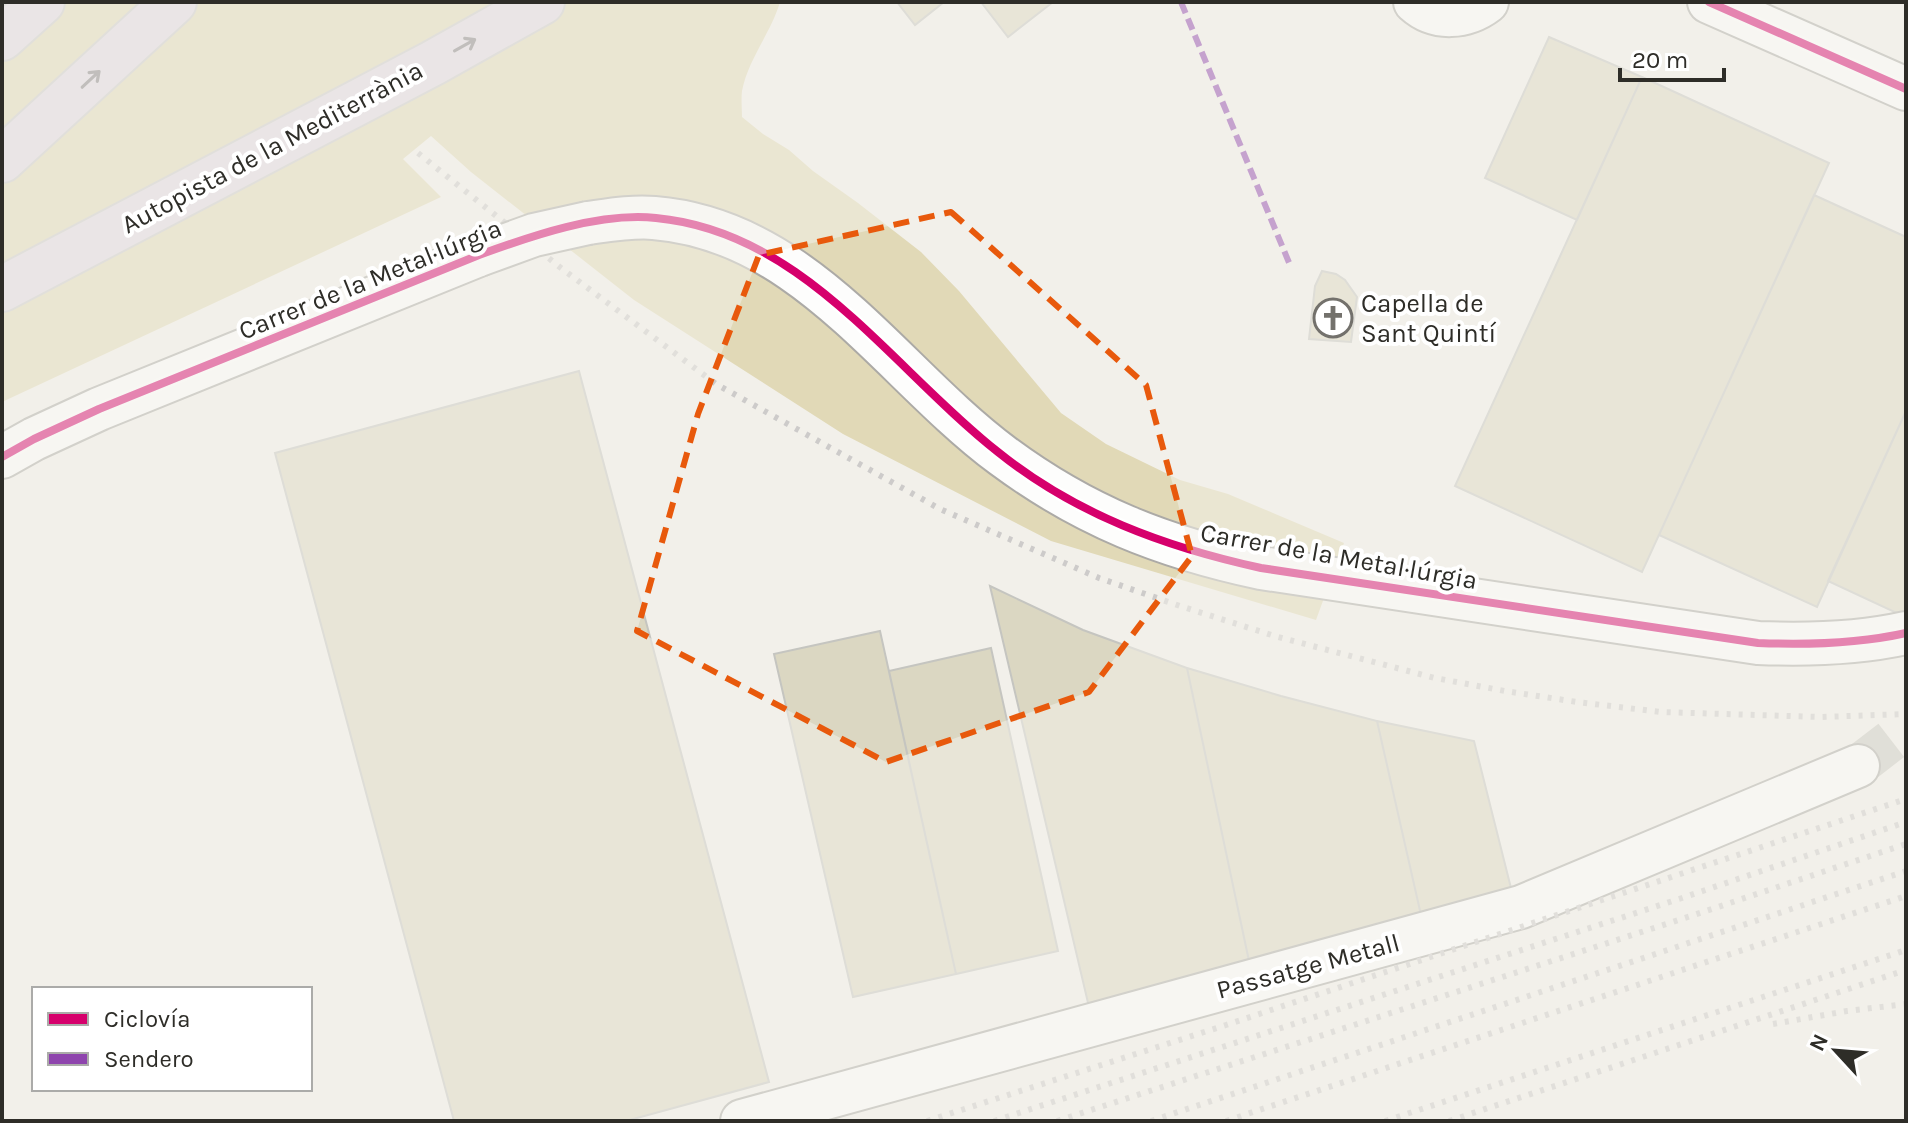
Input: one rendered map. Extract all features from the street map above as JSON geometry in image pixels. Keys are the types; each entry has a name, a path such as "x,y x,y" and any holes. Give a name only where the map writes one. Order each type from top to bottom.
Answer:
{"highway":[{"path":"2,38 42,2"},
{"path":"2,160 174,2"},
{"name":"Autopista de la Mediterrània","path":"2,289 433,63 542,2"}],"street":[{"path":"1415,2 1438,14 1457,15 1477,10 1487,2"},
{"path":"1709,2 1906,89"},
{"name":"Carrer de la Metal·lúrgia","path":"2,457 99,409 479,255 534,235 588,223 654,218 721,232 784,264 844,310 999,453 1069,500 1113,523 1159,541 1213,558 1261,568 1758,643 1846,643 1906,633"},
{"name":"Passatge Metall","path":"742,1121 1521,907 1858,766"}],"highlighted area":[{"path":"951,212 1146,385 1192,556 1089,692 886,762 637,631 698,414 759,255"}],"shaded area":[{"path":"2,2 780,2 745,79 742,117 921,252 959,291 1061,413 1106,444 1180,480 1228,494 1344,543 1316,620 1051,541 843,434 634,300 471,172 431,136 403,159 441,197 2,402"}],"building":[{"path":"897,2 944,2 915,25"},
{"path":"981,2 1053,2 1008,37"},
{"path":"1549,37 1642,77 1577,220 1485,178"},
{"path":"1642,77 1829,163 1642,572 1455,486"},
{"path":"1814,195 1906,237 1906,411 1817,607 1659,535"},
{"name":"Capella de Sant Quintí","path":"1322,271 1345,280 1357,297 1351,342 1309,339 1315,286"},
{"path":"579,371 769,1082 626,1121 454,1121 275,453"},
{"path":"1906,411 1906,609 1903,616 1828,581"},
{"path":"990,586 1083,630 1187,668 1249,961 1089,1007"},
{"path":"880,631 956,974 853,997 774,654"},
{"path":"991,648 1058,951 956,974 889,671"},
{"path":"1187,668 1377,721 1421,915 1249,961"},
{"path":"1377,721 1474,741 1512,892 1421,915"}],"tunnel":[{"path":"1858,766 1906,729"}],"railway":[{"path":"418,153 561,268 716,384 940,509 1099,578 1278,637 1435,678 1505,691 1661,712 1821,717 1906,714"},
{"path":"927,1121 1906,799"},
{"path":"994,1121 1679,899 1906,822"},
{"path":"1057,1121 1906,844"},
{"path":"1151,1121 1906,871"},
{"path":"1226,1121 1906,896"},
{"path":"1385,1121 1906,950"},
{"path":"1449,1121 1906,970"},
{"path":"1773,1024 1906,1004"}],"marked path":[{"path":"1181,2 1290,265"}],"cycle path":[{"path":"1709,2 1906,89"},
{"path":"2,457 99,409 479,255 543,233 589,222 656,218 709,229 757,249 801,276 842,308 958,418 1027,474 1122,525 1190,550 1261,568 1758,643 1832,643 1906,633"}],"place":[{"name":"Capella de Sant Quintí","path":"1333,318"}]}
